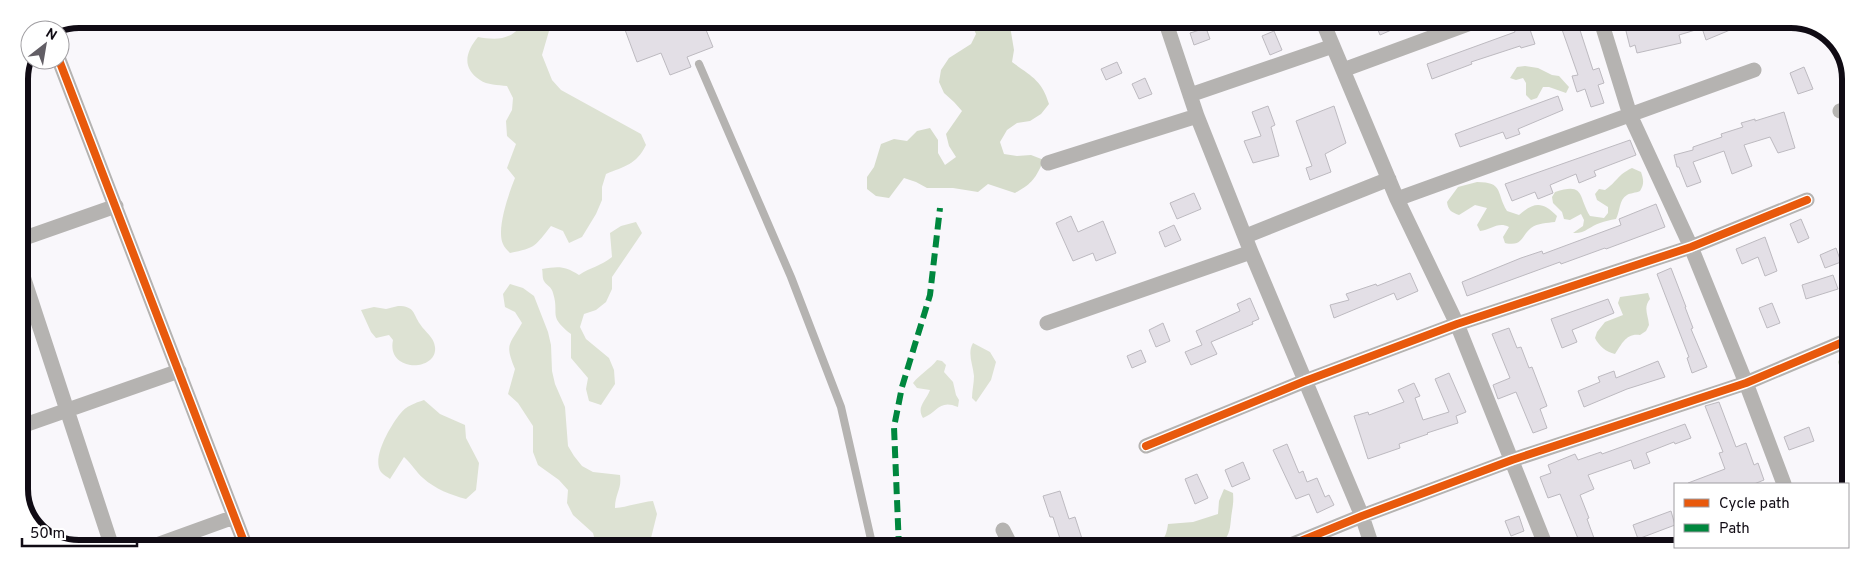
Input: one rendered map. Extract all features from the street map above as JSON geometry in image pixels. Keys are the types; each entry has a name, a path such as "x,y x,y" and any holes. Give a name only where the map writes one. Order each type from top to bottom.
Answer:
{"street":[{"path":"1168,28 1197,116 1362,516 1370,540"},
{"path":"1325,28 1397,199 1457,324 1543,540"},
{"path":"1343,70 1457,28"},
{"path":"1603,28 1630,115 1692,246 1784,483"},
{"path":"1190,95 1333,46"},
{"path":"64,70 243,540"},
{"path":"1397,199 1754,70"},
{"path":"1048,163 1197,116"},
{"path":"1246,236 1390,179"},
{"path":"1146,446 1305,381 1457,324 1692,246 1807,200"},
{"path":"28,237 116,206"},
{"path":"1047,323 1252,252"},
{"path":"28,291 110,540"},
{"path":"1303,540 1512,460 1746,383 1842,343"},
{"path":"28,424 179,371"},
{"path":"170,540 234,517"},
{"path":"1003,530 1008,540"}],"lane":[{"path":"699,64 791,277 841,407 871,540"}],"green space":[{"path":"518,28 548,28 542,55 552,80 561,90 641,134 646,145 634,161 606,174 602,187 602,200 582,237 569,243 563,231 551,226 542,238 530,248 510,253 503,244 501,229 504,211 515,178 507,168 516,144 507,136 506,121 512,110 513,98 507,86 486,83 474,75 470,70 467,59 478,37 502,38"},
{"path":"973,28 1010,28 1014,50 1012,62 1035,79 1043,89 1049,104 1041,114 1030,121 1017,123 1007,130 1000,142 1004,154 1017,156 1031,155 1044,160 1038,172 1030,183 1015,193 988,184 978,192 953,188 927,188 904,178 889,198 876,196 867,189 867,177 874,167 881,144 894,139 907,141 917,131 930,128 938,140 938,153 945,165 956,157 949,146 946,134 962,111 944,93 939,82 941,70 949,58 971,44 976,34"},
{"path":"1517,67 1538,68 1552,75 1559,76 1569,87 1566,93 1549,87 1543,87 1537,98 1531,100 1526,95 1526,83 1523,78 1516,80 1510,78"},
{"path":"1632,168 1641,172 1642,187 1640,191 1624,197 1616,219 1596,224 1581,232 1573,233 1583,226 1584,220 1581,214 1570,220 1564,219 1562,212 1553,203 1552,197 1555,192 1565,189 1576,190 1582,197 1590,216 1604,218 1608,213 1608,207 1597,200 1595,194 1599,189 1605,190 1623,173"},
{"path":"1477,182 1495,186 1507,211 1519,215 1534,205 1539,205 1547,208 1557,216 1555,222 1534,226 1521,240 1511,244 1505,243 1503,237 1509,227 1505,225 1498,225 1480,231 1477,225 1487,208 1475,205 1459,215 1450,210 1447,202 1458,187"},
{"path":"636,222 642,233 612,277 612,289 606,302 596,310 584,314 580,327 586,339 609,358 614,370 615,384 601,405 589,401 586,389 588,378 571,358 571,334 559,323 556,315 555,300 552,291 543,280 542,269 562,268 579,275 612,257 610,233 621,226"},
{"path":"510,284 523,288 534,296 551,345 552,371 555,384 565,407 568,446 582,466 593,472 620,475 615,508 653,501 657,514 652,540 595,540 593,533 573,515 567,503 568,490 559,480 538,465 533,452 533,426 518,403 508,394 515,369 509,349 522,323 515,312 505,307 503,294"},
{"path":"1648,293 1650,299 1646,308 1649,325 1646,331 1640,335 1628,337 1615,354 1603,348 1595,338 1597,332 1605,322 1623,315 1618,303 1620,297"},
{"path":"398,306 411,309 433,340 435,347 434,355 429,361 412,365 397,359 393,351 393,340 389,335 376,338 371,332 361,310 374,307 386,309"},
{"path":"973,343 990,352 996,362 991,380 976,402 972,398 974,376 970,351"},
{"path":"1842,357 1842,374 1838,362"},
{"path":"937,360 942,361 946,365 944,372 953,382 959,400 958,407 947,404 943,405 923,418 921,407 930,390 917,388 913,383"},
{"path":"424,400 440,414 465,425 466,438 479,463 476,490 466,499 428,482 404,457 390,479 381,472 378,459 380,450 392,426 405,409"},
{"path":"1224,489 1233,493 1229,531 1224,540 1162,540 1168,524 1193,522 1218,514 1219,501"}],"building":[{"path":"624,28 705,28 713,47 687,57 691,67 670,75 661,53 637,62"},
{"path":"1206,28 1210,39 1194,45 1190,33"},
{"path":"1377,28 1396,28 1380,35"},
{"path":"1514,28 1529,28 1535,44 1521,48 1520,46 1471,62 1472,64 1432,79 1427,64 1515,32"},
{"path":"1561,28 1579,28 1593,70 1599,68 1604,83 1598,85 1604,103 1591,107 1585,89 1577,92 1572,76 1578,75"},
{"path":"1625,28 1702,28 1679,35 1681,43 1637,53 1635,45 1630,47"},
{"path":"1702,28 1729,28 1730,30 1706,40"},
{"path":"1274,31 1282,50 1270,55 1262,36"},
{"path":"1117,62 1122,73 1106,80 1101,69"},
{"path":"1804,67 1813,89 1798,94 1790,73"},
{"path":"1145,78 1152,94 1139,99 1132,84"},
{"path":"1558,96 1563,110 1518,129 1520,134 1506,139 1503,132 1460,147 1455,134"},
{"path":"1268,106 1275,125 1271,127 1279,156 1253,163 1244,141 1261,136 1252,112"},
{"path":"1334,106 1346,143 1325,154 1331,172 1310,180 1306,168 1312,166 1296,121"},
{"path":"1784,112 1795,148 1778,153 1770,137 1744,145 1752,166 1732,174 1724,151 1693,162 1701,182 1687,187 1679,167 1677,167 1674,155 1693,150 1693,147 1722,137 1721,134 1743,127 1741,123 1755,119 1755,121"},
{"path":"1630,140 1636,155 1594,171 1596,176 1579,183 1576,174 1550,185 1553,193 1538,199 1535,192 1512,201 1505,184"},
{"path":"1194,193 1201,209 1177,219 1170,203"},
{"path":"1656,204 1665,227 1561,264 1560,262 1467,296 1462,282 1521,258 1542,251 1543,254 1621,225 1619,219"},
{"path":"1071,216 1078,232 1103,221 1116,253 1096,261 1093,253 1073,261 1056,223"},
{"path":"1801,219 1809,238 1798,243 1790,224"},
{"path":"1174,225 1181,240 1165,247 1159,232"},
{"path":"1765,237 1777,271 1765,276 1758,257 1742,264 1736,249"},
{"path":"1836,248 1841,262 1825,268 1820,255"},
{"path":"1671,268 1693,328 1691,329 1707,367 1692,373 1687,358 1689,357 1657,274"},
{"path":"1410,273 1418,291 1397,300 1394,293 1334,318 1330,305 1349,300 1346,294 1376,284 1377,286"},
{"path":"1833,275 1838,289 1806,299 1802,285"},
{"path":"1250,298 1259,319 1252,322 1253,324 1211,342 1217,354 1191,365 1185,352 1202,345 1196,331 1240,311 1237,304"},
{"path":"1608,299 1614,313 1572,330 1577,342 1562,348 1551,319"},
{"path":"1772,303 1780,323 1767,328 1759,308"},
{"path":"1163,323 1170,341 1156,347 1149,330"},
{"path":"1509,328 1517,348 1521,347 1529,368 1532,367 1547,406 1540,409 1547,428 1533,433 1516,392 1498,399 1493,385 1510,378 1492,334"},
{"path":"1141,350 1146,362 1132,368 1127,356"},
{"path":"1658,361 1665,377 1627,389 1584,407 1578,391 1600,382 1598,377 1614,371 1616,378"},
{"path":"1449,373 1466,412 1456,416 1458,423 1399,444 1400,448 1368,459 1354,416 1368,412 1369,415 1404,402 1398,390 1414,383 1420,396 1415,398 1423,420 1449,412 1435,379"},
{"path":"1719,402 1736,447 1746,443 1754,465 1758,463 1764,480 1756,483 1688,483 1725,469 1719,453 1723,452 1705,406"},
{"path":"1685,424 1691,438 1675,444 1674,442 1646,453 1650,463 1634,469 1631,460 1588,475 1594,489 1580,495 1595,540 1579,540 1560,494 1548,498 1540,477 1551,473 1548,465 1575,454 1578,460 1601,452 1602,454"},
{"path":"1809,427 1814,441 1789,450 1784,437"},
{"path":"1287,444 1299,473 1303,471 1307,482 1317,478 1325,497 1329,495 1334,505 1317,513 1309,494 1296,499 1273,450"},
{"path":"1243,462 1250,479 1232,487 1225,470"},
{"path":"1197,474 1208,498 1195,504 1185,479"},
{"path":"1060,491 1069,519 1075,517 1082,540 1060,540 1053,517 1050,517 1043,496"},
{"path":"1671,511 1674,522 1674,525 1638,539 1633,525"},
{"path":"1519,516 1524,531 1511,536 1505,521"}],"marked path":[{"path":"899,540 894,427 902,387 930,295 940,208"}],"cycle path":[{"path":"63,70 243,540"},
{"path":"1146,446 1305,381 1457,324 1691,247 1807,200"},
{"path":"1303,540 1512,460 1746,383 1842,343"}]}
